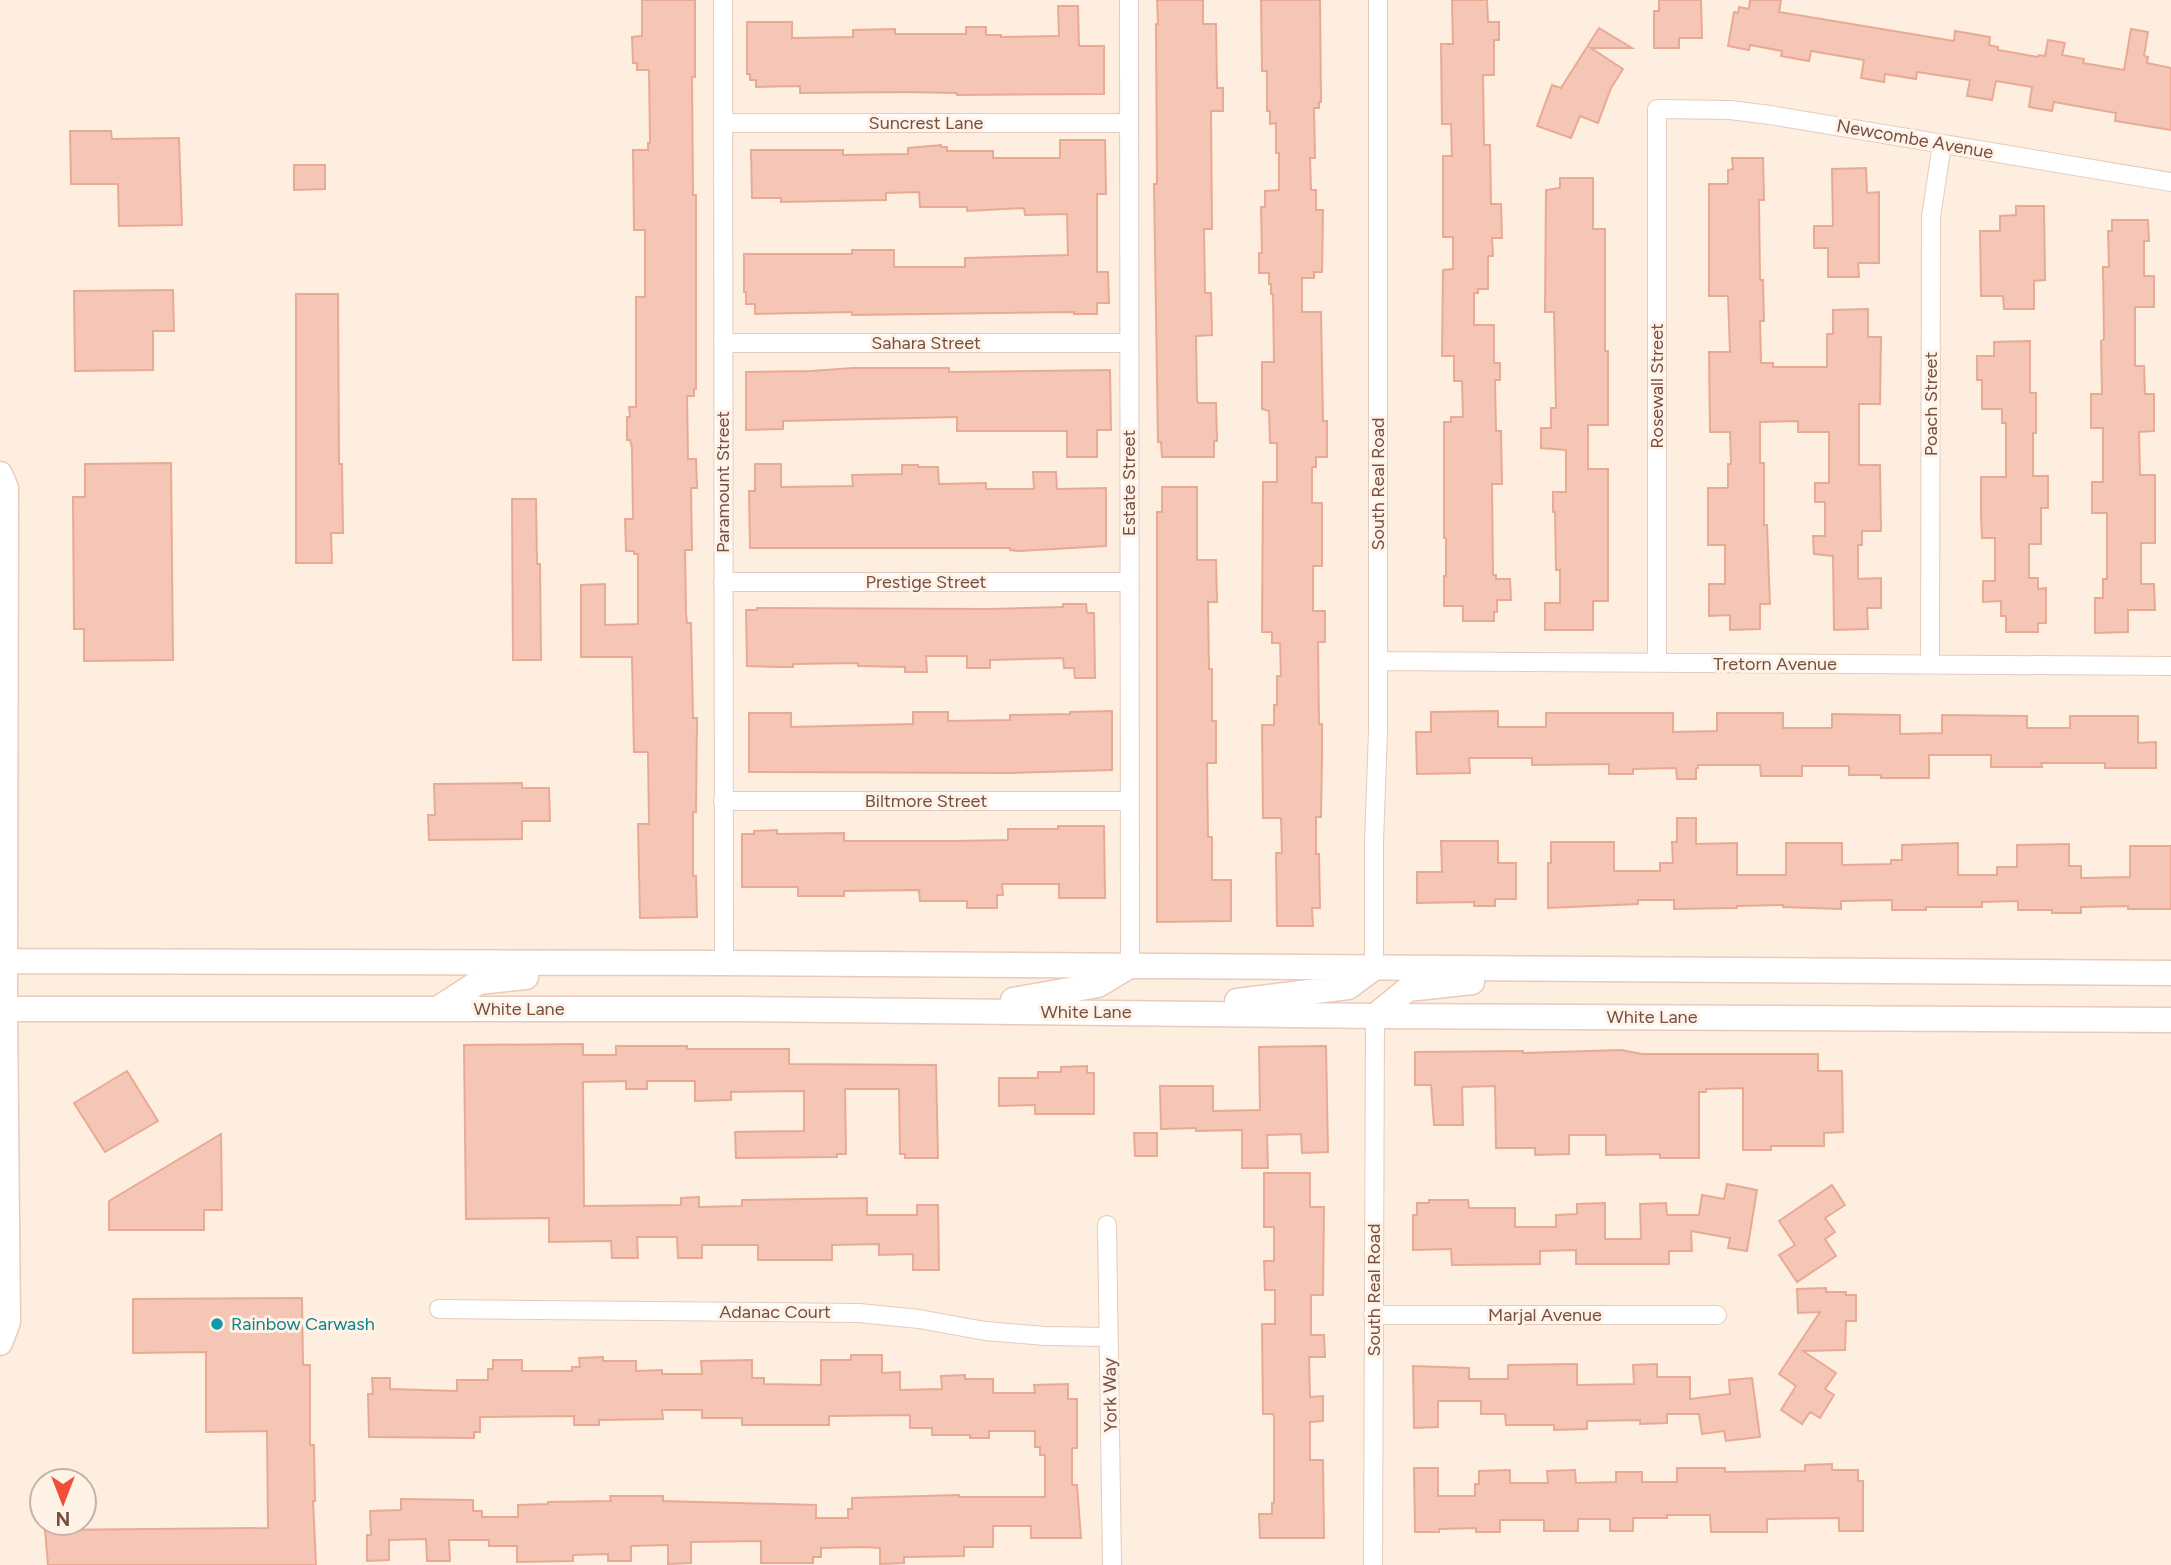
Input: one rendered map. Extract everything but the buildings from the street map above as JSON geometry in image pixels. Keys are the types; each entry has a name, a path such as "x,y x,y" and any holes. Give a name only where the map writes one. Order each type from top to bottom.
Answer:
{"main road":[{"path":"0,474 6,488 2,1009 8,1322 0,1343"},
{"path":"0,742 5,769"},
{"path":"3,961 2171,973"},
{"path":"437,1009 479,982 648,963"},
{"path":"950,1011 1098,985 1130,966"},
{"path":"1150,1012 1348,987 1374,968"},
{"path":"1375,1016 1408,989 1577,969"},
{"name":"White Lane","path":"2,1009 1150,1012 1375,1016 2171,1020"}],"street":[{"name":"Paramount Street","path":"723,0 724,963"},
{"name":"Estate Street","path":"1129,0 1130,966"},
{"name":"South Real Road","path":"1374,968 1374,842 1378,731 1378,0"},
{"name":"Newcombe Avenue","path":"1657,109 1730,110 1770,114 2171,182"},
{"name":"Rosewall Street","path":"1657,109 1657,663"},
{"name":"Suncrest Lane","path":"723,123 1129,123"},
{"name":"Poach Street","path":"1930,665 1931,217 1942,144"},
{"name":"Sahara Street","path":"723,343 1129,343"},
{"name":"Prestige Street","path":"723,582 1129,582"},
{"name":"Tretorn Avenue","path":"1378,661 2171,666"},
{"name":"Biltmore Street","path":"723,801 1129,801"},
{"name":"South Real Road","path":"1373,1565 1375,1016"},
{"name":"York Way","path":"1107,1225 1112,1565"},
{"name":"Adanac Court","path":"439,1310 859,1313 919,1319 985,1331 1109,1337"},
{"name":"Marjal Avenue","path":"1373,1315 1717,1315"}],"place":[{"name":"Rainbow Carwash","path":"217,1324"}]}
